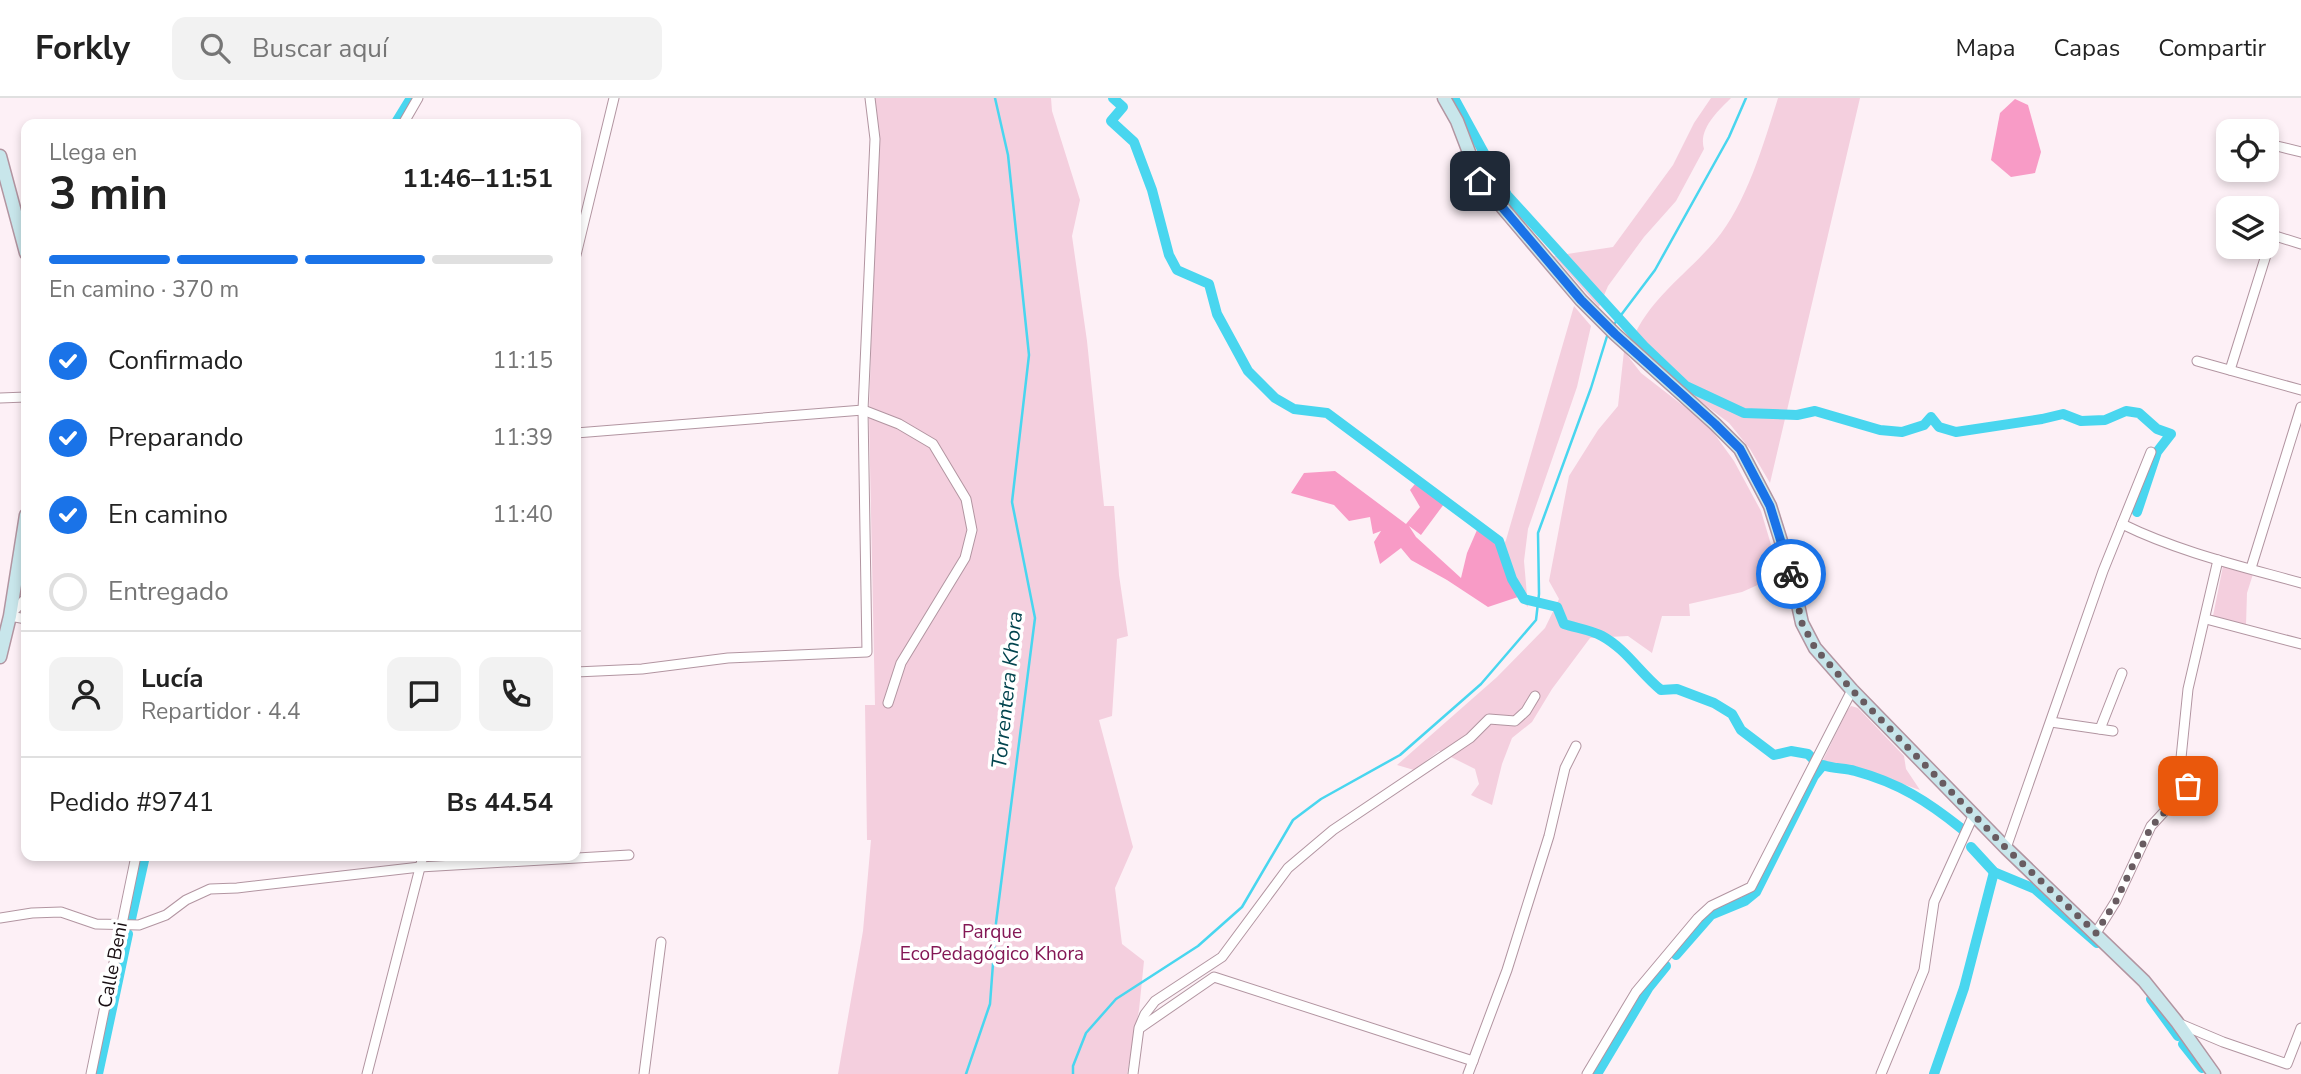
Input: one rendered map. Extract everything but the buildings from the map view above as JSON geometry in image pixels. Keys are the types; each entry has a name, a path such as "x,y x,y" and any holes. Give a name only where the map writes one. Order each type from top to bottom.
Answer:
{"street":[{"path":"406,119 418,98"},
{"path":"581,226 614,98"},
{"path":"581,672 642,669 728,658 867,652 863,410 875,139 870,98"},
{"path":"1444,98 1457,121 1480,181 1581,300 1740,449 1770,506 1791,573 1802,623 1815,648 1852,690 2006,848 2144,981 2214,1074"},
{"path":"2279,146 2301,152"},
{"path":"0,156 21,234"},
{"path":"2279,237 2301,244"},
{"path":"2230,370 2262,259"},
{"path":"2197,361 2301,390"},
{"path":"0,398 21,397"},
{"path":"2251,568 2301,407"},
{"path":"581,433 863,410 899,424 933,444 967,499 972,530 965,558 901,663 888,704"},
{"path":"2006,848 2103,571 2151,452"},
{"path":"2122,524 2151,538 2301,583"},
{"path":"0,657 21,542"},
{"path":"2096,933 2116,901 2151,827 2188,786 2181,758 2187,703 2218,560"},
{"path":"6,622 21,604"},
{"path":"2206,619 2301,644"},
{"path":"2100,729 2122,673"},
{"path":"1587,1074 1636,992 1698,918 1711,906 1751,887 1852,690"},
{"path":"1133,1074 1139,1028 1145,1014 1155,1001 1222,957 1288,868 1333,830 1470,738 1489,719 1515,721 1526,711 1535,696"},
{"path":"2051,722 2113,730"},
{"path":"1468,1074 1507,970 1549,836 1564,768 1576,746"},
{"path":"1881,1074 1924,970 1934,902 1974,814"},
{"path":"581,858 629,855"},
{"name":"Calle Beni","path":"91,1074 135,861"},
{"path":"367,1074 422,861"},
{"path":"0,918 61,912 96,924 139,925 166,915 210,889 420,867 524,861"},
{"path":"645,1074 661,942"},
{"path":"1139,1028 1214,977 1473,1061"},
{"path":"2177,1022 2223,1042 2287,1064 2301,1028"}],"green space":[{"name":"Parque EcoPedagógico Khora","path":"874,98 1051,98 1052,111 1080,200 1072,236 1087,341 1104,506 1114,506 1119,575 1128,636 1117,639 1112,716 1099,720 1133,847 1115,888 1122,944 1144,961 1139,1010 1127,1074 838,1074 863,931 871,840 867,840 865,705 875,705 869,417 877,139"},
{"path":"1711,98 1731,98 1706,128 1704,149 1676,201 1644,237 1608,286 1599,307 1554,256 1613,247 1673,165 1694,123"},
{"path":"1778,98 1860,98 1770,483 1750,449 1729,423 1684,389 1632,340 1649,311 1704,254 1736,210 1753,173"},
{"path":"1574,306 1591,326 1577,387 1528,529 1524,561 1528,607 1518,597 1500,554"},
{"path":"1624,351 1641,373 1708,425 1734,461 1761,511 1780,575 1742,592 1689,604 1690,616 1662,616 1652,653 1628,636 1590,638 1552,689 1532,722 1512,738 1502,764 1492,805 1471,795 1479,784 1475,769 1439,751 1414,770 1397,765 1497,677 1545,628 1559,599 1549,581 1569,476 1598,430 1618,406"},
{"path":"2223,566 2253,574 2247,593 2246,625 2213,616"},
{"path":"1851,706 1858,708 1904,756 1906,769 1920,790 1853,767 1835,765 1823,760"}],"shaded area":[{"path":"2015,99 2028,105 2041,152 2035,173 2011,177 1991,160 2000,113"},
{"path":"1335,471 1406,524 1420,507 1410,490 1415,484 1444,504 1421,535 1409,526 1416,537 1461,578 1467,553 1477,530 1497,545 1518,597 1488,607 1411,560 1401,548 1380,564 1374,542 1381,531 1373,534 1370,517 1349,521 1334,505 1291,493 1304,473"}],"waterway":[{"path":"398,119 411,98"},
{"name":"Torrentera Khora","path":"966,1074 990,1004 996,923 1035,618 1012,502 1029,355 1008,155 995,98"},
{"path":"1113,98 1123,107 1111,121 1134,142 1152,190 1169,255 1177,270 1209,284 1217,314 1248,371 1275,398 1294,409 1327,413 1499,541 1512,579 1524,599 1557,607 1564,624 1593,632 1611,641 1661,690 1677,689 1714,703 1732,714 1741,730 1774,755 1791,751 1808,754 1814,760"},
{"path":"1454,98 1507,195 1644,346 1686,386 1744,413 1797,415 1815,411 1880,430 1902,432 1924,425 1931,417 1939,427 1956,432 2063,414 2081,421 2105,420 2126,411 2139,413 2157,429 2171,434 2157,452 2137,512"},
{"path":"1612,327 1655,270 1729,137 1746,98"},
{"path":"1073,1074 1073,1066 1086,1033 1116,999 1198,946 1242,907 1293,820 1321,799 1400,755 1481,684 1536,620 1539,594 1538,533 1591,388 1608,333"},
{"path":"1676,955 1711,915 1745,901 1756,892 1814,776 1823,765 1855,771 1899,787 1962,829"},
{"path":"1971,847 1994,872 2035,889 2097,943"},
{"path":"131,919 144,861"},
{"path":"1934,1074 1964,988 1994,872"},
{"path":"98,1074 128,934"},
{"path":"1597,1074 1649,987 1666,966"},
{"path":"2151,999 2178,1036"},
{"path":"2183,1044 2202,1068"}],"way so far":[{"path":"1791,574 1802,623 1815,648 1852,690 2006,848 2096,933 2116,901 2151,827 2188,786"}],"route":[{"path":"1480,181 1581,300 1740,449 1770,506 1791,574"}]}
